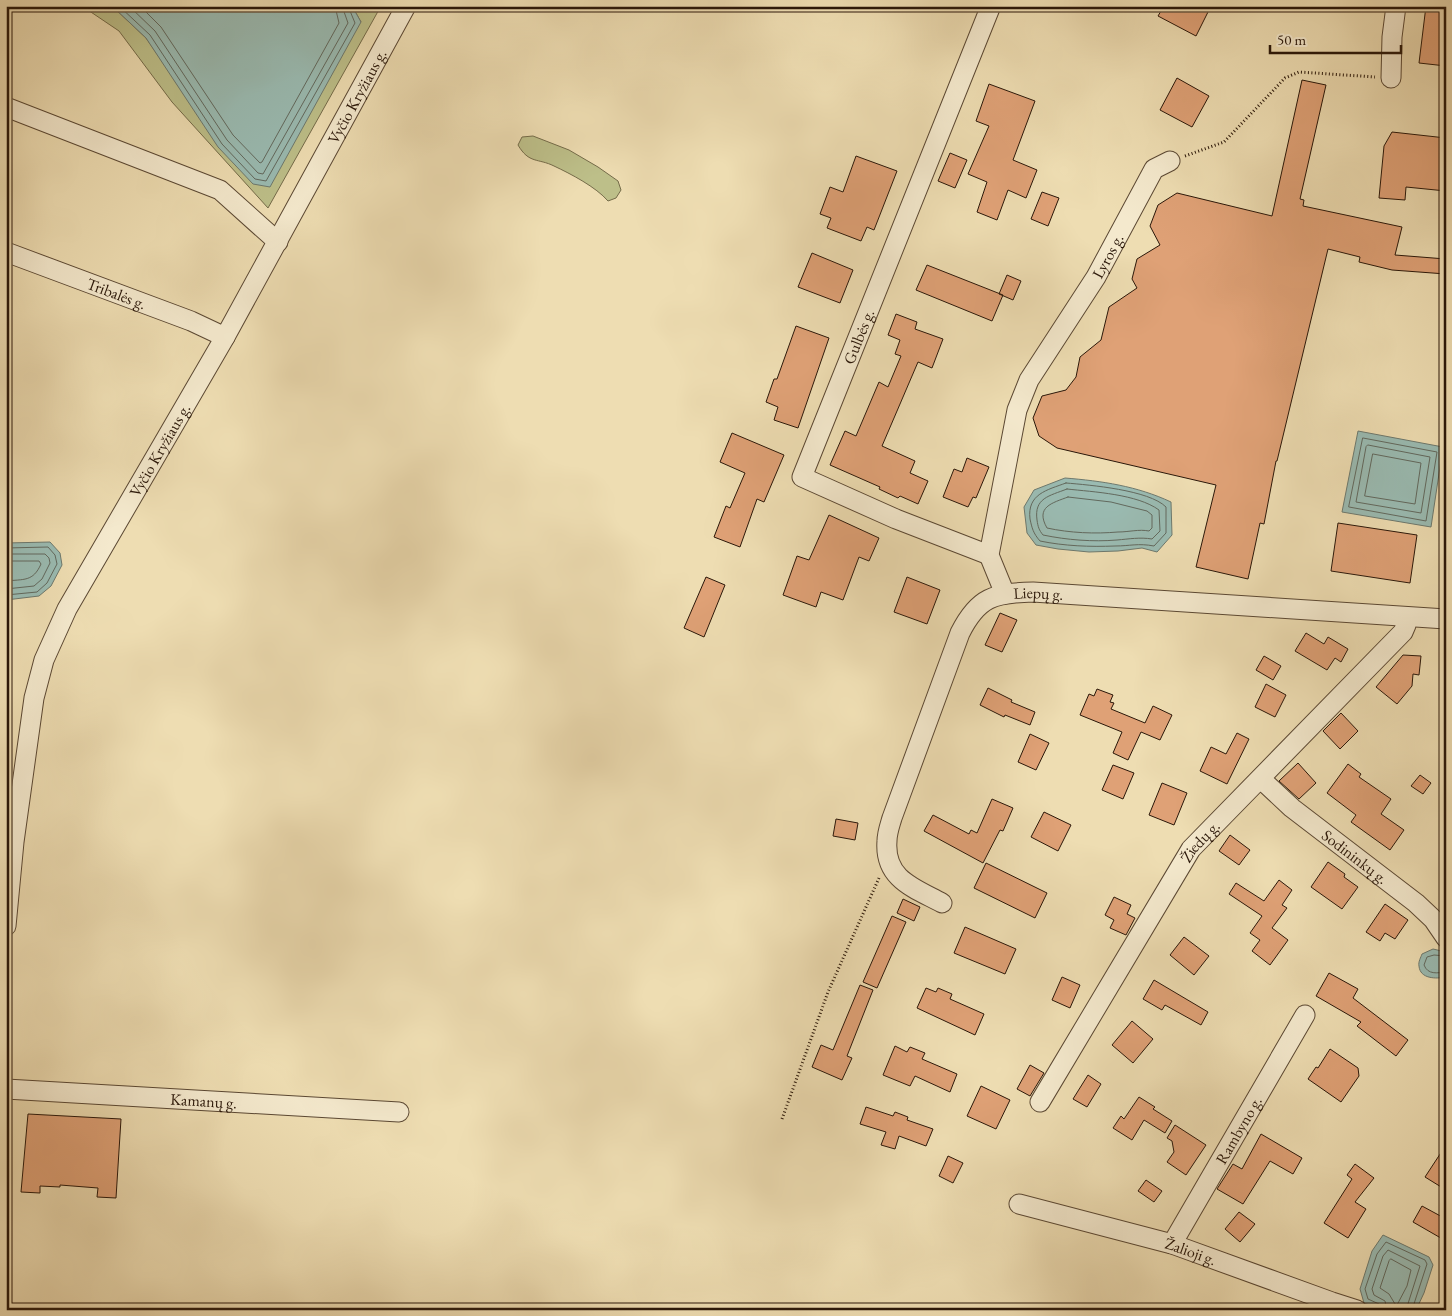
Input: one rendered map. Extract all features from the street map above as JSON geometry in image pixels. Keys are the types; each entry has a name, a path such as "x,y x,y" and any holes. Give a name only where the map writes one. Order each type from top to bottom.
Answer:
{"street":[{"name":"Vyčio Kryžiaus g.","path":"6,926 14,842 34,698 44,660 67,609 278,242 406,6"},
{"path":"1391,78 1392,37 1396,6"},
{"name":"Gulbės g.","path":"989,555 896,519 802,477 990,8"},
{"path":"6,107 220,190 278,242"},
{"name":"Lyros g.","path":"989,555 1017,410 1029,380 1096,277 1154,169 1170,161"},
{"name":"Tribalės g.","path":"6,252 191,321 224,337"},
{"path":"989,555 1006,594"},
{"name":"Liepų g.","path":"942,903 907,885 896,876 888,856 887,840 892,818 960,633 969,616 980,604 1006,594 1033,592 1446,620"},
{"name":"Žiedų g.","path":"1040,1102 1191,849 1403,632 1408,617"},
{"name":"Sodininkų g.","path":"1261,779 1292,808 1416,903 1433,919 1446,938"},
{"name":"Rambyno g.","path":"1172,1244 1305,1015"},
{"name":"Kamanų g.","path":"6,1088 399,1112"},
{"name":"Žalioji g.","path":"1019,1204 1172,1244 1357,1310"}],"path":[{"path":"1170,161 1224,142 1285,78 1299,72 1391,78"},
{"path":"782,1119 828,992 888,856"}],"green space":[{"path":"82,6 112,6 146,38 183,91 361,22 352,6 381,6 268,208 172,102 119,31"},
{"path":"533,136 569,150 618,181 621,190 616,198 608,201 597,191 575,177 554,166 530,158 518,145 522,137"}],"water":[{"path":"112,6 352,6 361,22 270,187 253,184 218,147 146,38"},
{"path":"1358,431 1443,447 1431,527 1342,512"},
{"path":"1065,478 1119,485 1158,496 1171,502 1172,535 1157,552 1142,548 1089,552 1036,545 1027,533 1024,507 1034,490"},
{"path":"50,542 60,553 62,565 51,586 39,596 6,600 6,543"},
{"path":"1433,949 1446,952 1446,977 1425,976 1420,970 1419,963 1422,954"},
{"path":"1383,1235 1429,1257 1433,1265 1416,1310 1383,1310 1364,1303 1360,1289 1372,1251"}],"building":[{"path":"1164,6 1211,6 1196,36 1158,16"},
{"path":"1426,6 1446,6 1446,66 1419,63"},
{"path":"1177,78 1209,96 1192,127 1160,110"},
{"path":"1302,80 1326,85 1300,199 1304,200 1303,206 1402,227 1395,255 1446,259 1446,274 1392,270 1359,262 1360,257 1328,249 1276,461 1264,524 1260,523 1248,579 1196,567 1216,485 1057,448 1039,436 1033,418 1042,396 1066,390 1076,377 1080,357 1101,340 1109,307 1137,288 1132,279 1137,259 1160,245 1150,226 1158,205 1177,193 1272,216"},
{"path":"989,84 1035,101 1013,160 1037,170 1026,198 1008,190 997,220 977,212 987,182 968,174 989,126 976,121"},
{"path":"1392,132 1446,138 1446,191 1406,187 1405,200 1379,198 1384,146"},
{"path":"950,153 967,160 955,188 938,181"},
{"path":"856,156 897,171 874,230 867,227 861,241 827,228 831,218 820,214 830,187 843,192"},
{"path":"1042,192 1059,198 1048,226 1031,219"},
{"path":"812,253 853,270 840,303 798,287"},
{"path":"927,265 1003,295 992,321 916,290"},
{"path":"1007,275 1021,281 1013,300 999,294"},
{"path":"896,314 917,322 915,329 943,339 932,368 918,362 882,446 915,461 910,473 928,481 918,504 900,496 898,498 879,489 880,487 830,465 845,431 856,436 879,382 888,387 901,356 895,354 900,340 888,335"},
{"path":"796,326 829,338 798,428 774,420 778,407 766,402 774,379 777,379"},
{"path":"732,433 784,455 764,502 757,499 740,547 714,537 726,506 730,508 745,473 720,462"},
{"path":"967,458 989,467 976,498 973,497 968,507 943,497 954,469 962,472"},
{"path":"829,515 879,538 869,561 859,557 843,600 821,592 816,607 783,595 797,556 809,560"},
{"path":"1338,523 1417,535 1410,583 1331,571"},
{"path":"706,577 725,585 704,637 684,628"},
{"path":"907,577 940,590 927,624 894,612"},
{"path":"1000,613 1017,620 1002,652 985,645"},
{"path":"1306,633 1324,644 1328,637 1348,649 1341,662 1335,658 1327,670 1295,651"},
{"path":"1403,655 1421,656 1419,675 1413,674 1412,686 1397,704 1376,687"},
{"path":"1264,656 1281,666 1273,680 1256,670"},
{"path":"1266,684 1286,695 1275,717 1255,707"},
{"path":"988,688 1012,700 1011,702 1035,712 1030,725 1005,715 1004,717 980,705"},
{"path":"1097,689 1113,695 1110,702 1114,703 1111,709 1145,723 1153,706 1172,715 1160,740 1141,732 1128,760 1113,753 1122,732 1080,715 1089,694 1094,696"},
{"path":"1341,713 1358,731 1340,749 1323,731"},
{"path":"1237,733 1249,739 1227,784 1200,771 1211,747 1226,754"},
{"path":"1030,734 1049,743 1036,770 1018,762"},
{"path":"1298,763 1316,783 1299,799 1279,781"},
{"path":"1348,764 1361,774 1359,777 1391,799 1381,814 1404,830 1390,850 1351,822 1356,815 1327,793"},
{"path":"1113,765 1134,773 1123,799 1102,790"},
{"path":"1420,775 1431,783 1423,794 1411,786"},
{"path":"1162,783 1187,793 1174,825 1149,815"},
{"path":"992,799 1013,808 1003,831 1000,830 983,863 924,831 933,815 969,834 971,830 977,833"},
{"path":"1044,812 1071,825 1058,851 1031,837"},
{"path":"836,819 858,823 855,840 833,836"},
{"path":"1230,835 1250,850 1239,865 1219,851"},
{"path":"1328,862 1345,874 1344,877 1358,887 1342,909 1311,887"},
{"path":"986,863 1047,893 1035,918 974,888"},
{"path":"1279,880 1292,890 1282,905 1287,908 1272,928 1288,940 1270,965 1252,951 1260,940 1250,933 1262,916 1229,894 1236,883 1264,901"},
{"path":"1114,897 1131,905 1127,914 1135,918 1126,935 1110,928 1114,920 1105,915"},
{"path":"903,899 920,907 914,921 897,913"},
{"path":"1385,904 1408,920 1395,939 1385,933 1380,941 1366,932"},
{"path":"892,916 906,922 877,988 863,982"},
{"path":"965,927 1016,949 1005,974 954,953"},
{"path":"1184,937 1209,956 1194,975 1170,955"},
{"path":"1329,973 1358,989 1353,998 1408,1040 1396,1056 1357,1026 1361,1022 1316,996"},
{"path":"1062,977 1080,985 1070,1008 1052,1000"},
{"path":"1154,980 1208,1012 1201,1025 1165,1005 1162,1010 1143,999"},
{"path":"860,985 873,990 847,1056 852,1058 842,1080 812,1067 821,1045 833,1050"},
{"path":"926,988 936,992 938,988 952,994 950,999 984,1014 975,1035 917,1008"},
{"path":"1132,1021 1153,1039 1133,1063 1112,1045"},
{"path":"895,1046 907,1052 910,1047 925,1053 922,1059 957,1074 950,1092 915,1076 910,1086 883,1075"},
{"path":"1330,1049 1358,1068 1359,1076 1341,1102 1308,1079 1316,1067 1318,1068"},
{"path":"1030,1065 1044,1073 1030,1096 1017,1089"},
{"path":"1088,1075 1101,1084 1087,1107 1073,1099"},
{"path":"981,1086 1010,1100 996,1129 967,1116"},
{"path":"1139,1097 1172,1121 1165,1133 1144,1120 1132,1140 1113,1128 1121,1116 1124,1119"},
{"path":"866,1107 893,1116 895,1112 908,1117 907,1120 933,1129 926,1146 899,1136 895,1149 881,1145 886,1132 860,1124"},
{"path":"28,1114 121,1119 116,1198 97,1197 98,1188 60,1185 60,1187 40,1186 40,1193 21,1192"},
{"path":"1175,1125 1206,1145 1186,1175 1167,1162 1174,1152 1172,1141 1167,1138"},
{"path":"1261,1134 1302,1158 1293,1174 1270,1161 1243,1204 1217,1189 1233,1164 1242,1169"},
{"path":"1446,1145 1446,1190 1425,1177"},
{"path":"948,1156 963,1163 953,1183 939,1176"},
{"path":"1355,1164 1374,1178 1355,1202 1366,1209 1348,1238 1324,1223 1352,1179 1347,1175"},
{"path":"1146,1180 1162,1191 1154,1202 1138,1191"},
{"path":"1422,1206 1446,1219 1446,1241 1413,1222"},
{"path":"1239,1212 1255,1224 1240,1242 1225,1229"}]}
